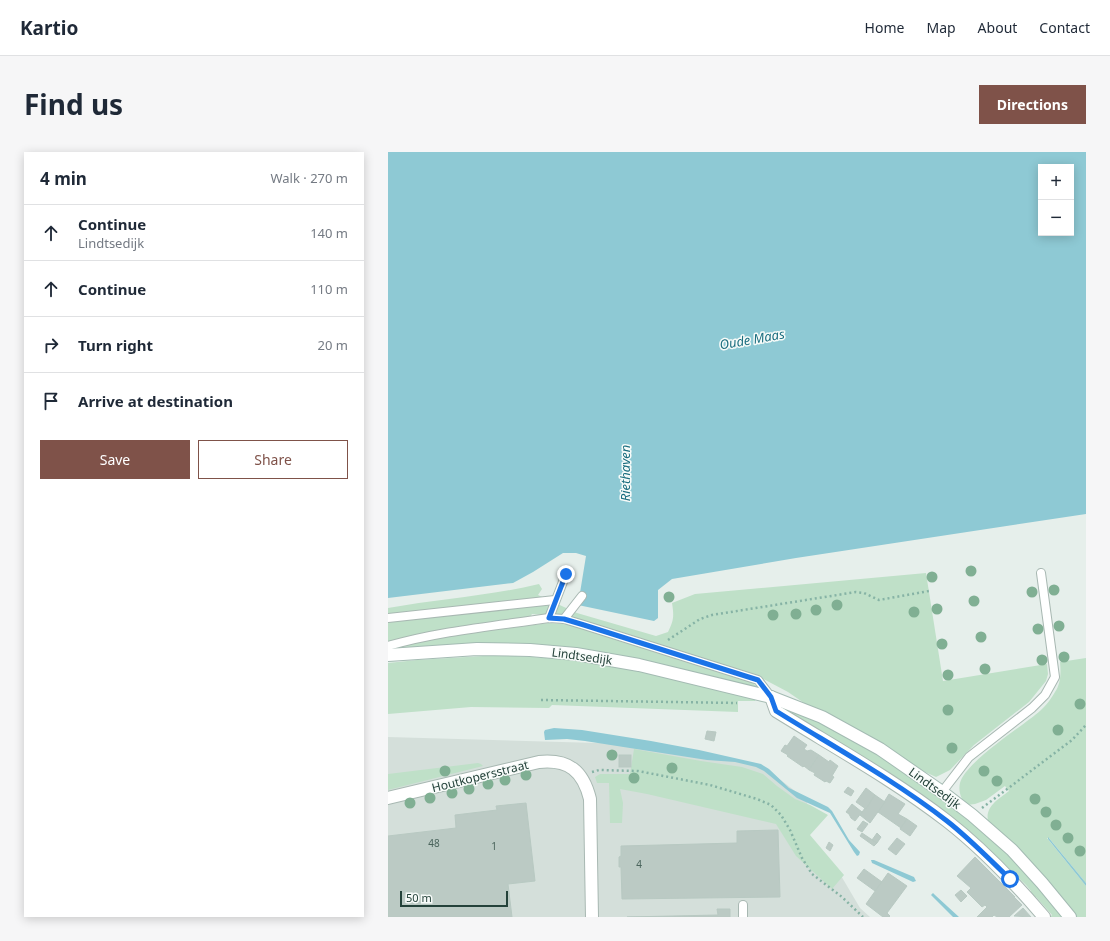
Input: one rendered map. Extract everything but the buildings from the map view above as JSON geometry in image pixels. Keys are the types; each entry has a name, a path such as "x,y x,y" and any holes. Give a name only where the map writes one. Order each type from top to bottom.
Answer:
{"street":[{"name":"Lindtsedijk","path":"388,655 477,649 530,650 576,654 639,665 771,697 822,717 880,749 942,792 972,815 1012,850 1070,917"},
{"name":"Lindtsedijk","path":"771,697 776,711 892,783 947,821 1010,879 1044,917"},
{"name":"Houtkopersstraat","path":"388,798 539,762 558,762 576,771"},
{"path":"576,771 587,785 590,799 592,917"}],"lane":[{"path":"942,792 970,757 1032,708 1045,695 1055,677 1041,573"},
{"path":"549,618 566,574"},
{"path":"564,619 582,596"},
{"path":"388,618 555,600"},
{"path":"388,646 439,634 549,618 564,619 758,680 771,697"},
{"path":"743,905 743,917"}],"path":[{"path":"656,647 700,619 712,615 856,592 864,592 878,600 930,591"},
{"path":"541,700 744,704"},
{"path":"972,815 1072,740 1086,725"},
{"path":"576,771 638,771 710,785 757,799 771,805 781,815 790,830 806,866 812,874 842,897 863,917"}],"shaded area":[{"path":"388,737 633,744 752,764 770,772 807,800 810,837 840,874 860,908 870,917 388,917"}],"green space":[{"path":"926,573 943,681 1047,664 1048,674 1046,681 1029,702 974,745 950,770 936,777 923,771 837,718 804,703 788,692 756,675 575,618 532,614 530,617 412,636 388,642 388,608 501,592 539,584 542,589 538,595 577,613 656,636 668,632 673,618 672,603 695,594"},
{"path":"549,623 576,625 751,682 758,687 756,688 567,647 502,644 390,650 399,646 446,636"},
{"path":"500,655 565,659 604,664 756,699 755,701 738,701 738,712 552,705 549,708 471,707 388,714 388,663"},
{"path":"1086,658 1086,883 1049,838 1047,838 1086,886 1086,917 1077,917 1059,895 988,821 991,807 997,800 1009,791 1005,786 986,800 967,805 960,795 959,786 964,775 981,756 1038,713 1049,702 1058,685 1060,662"},
{"path":"782,708 817,721 875,752 949,802 1014,860 1063,917 1050,917 1052,915 1036,897 1034,898 1029,893 1031,891 1026,885 988,849 982,847 984,844 962,825 957,825 892,778 893,775 865,758 863,760 861,756 832,738 831,740"},
{"path":"634,749 742,767 763,774 795,799 828,815 810,835 844,875 832,889 796,856 776,824 647,794 620,789 623,803 622,823 610,823 609,783 597,783 595,777 600,774 630,774"},
{"path":"478,763 483,766 388,790 388,774"}],"water":[{"path":"388,152 1086,152 1086,514 796,558 672,579 658,590 658,618 654,621 578,605 586,556 576,553 563,553 513,583 388,598"},
{"path":"554,728 582,730 651,741 761,764 769,769 789,788 828,807 832,811 849,840 860,852 859,855 857,856 854,852 830,813 797,798 764,771 756,767 735,762 707,760 585,741 567,739 545,740 545,730"},
{"path":"1048,837 1086,883 1086,886 1048,839"},
{"path":"871,860 914,877 916,881 913,882 872,863"},
{"path":"933,893 959,917 953,917 931,895"}],"route":[{"path":"566,574 549,618 564,619 758,680 771,697 776,711 918,800 947,821 1010,879"}],"water label":[{"name":"Oude Maas","path":"752,339"},
{"name":"Riethaven","path":"625,473"}]}
